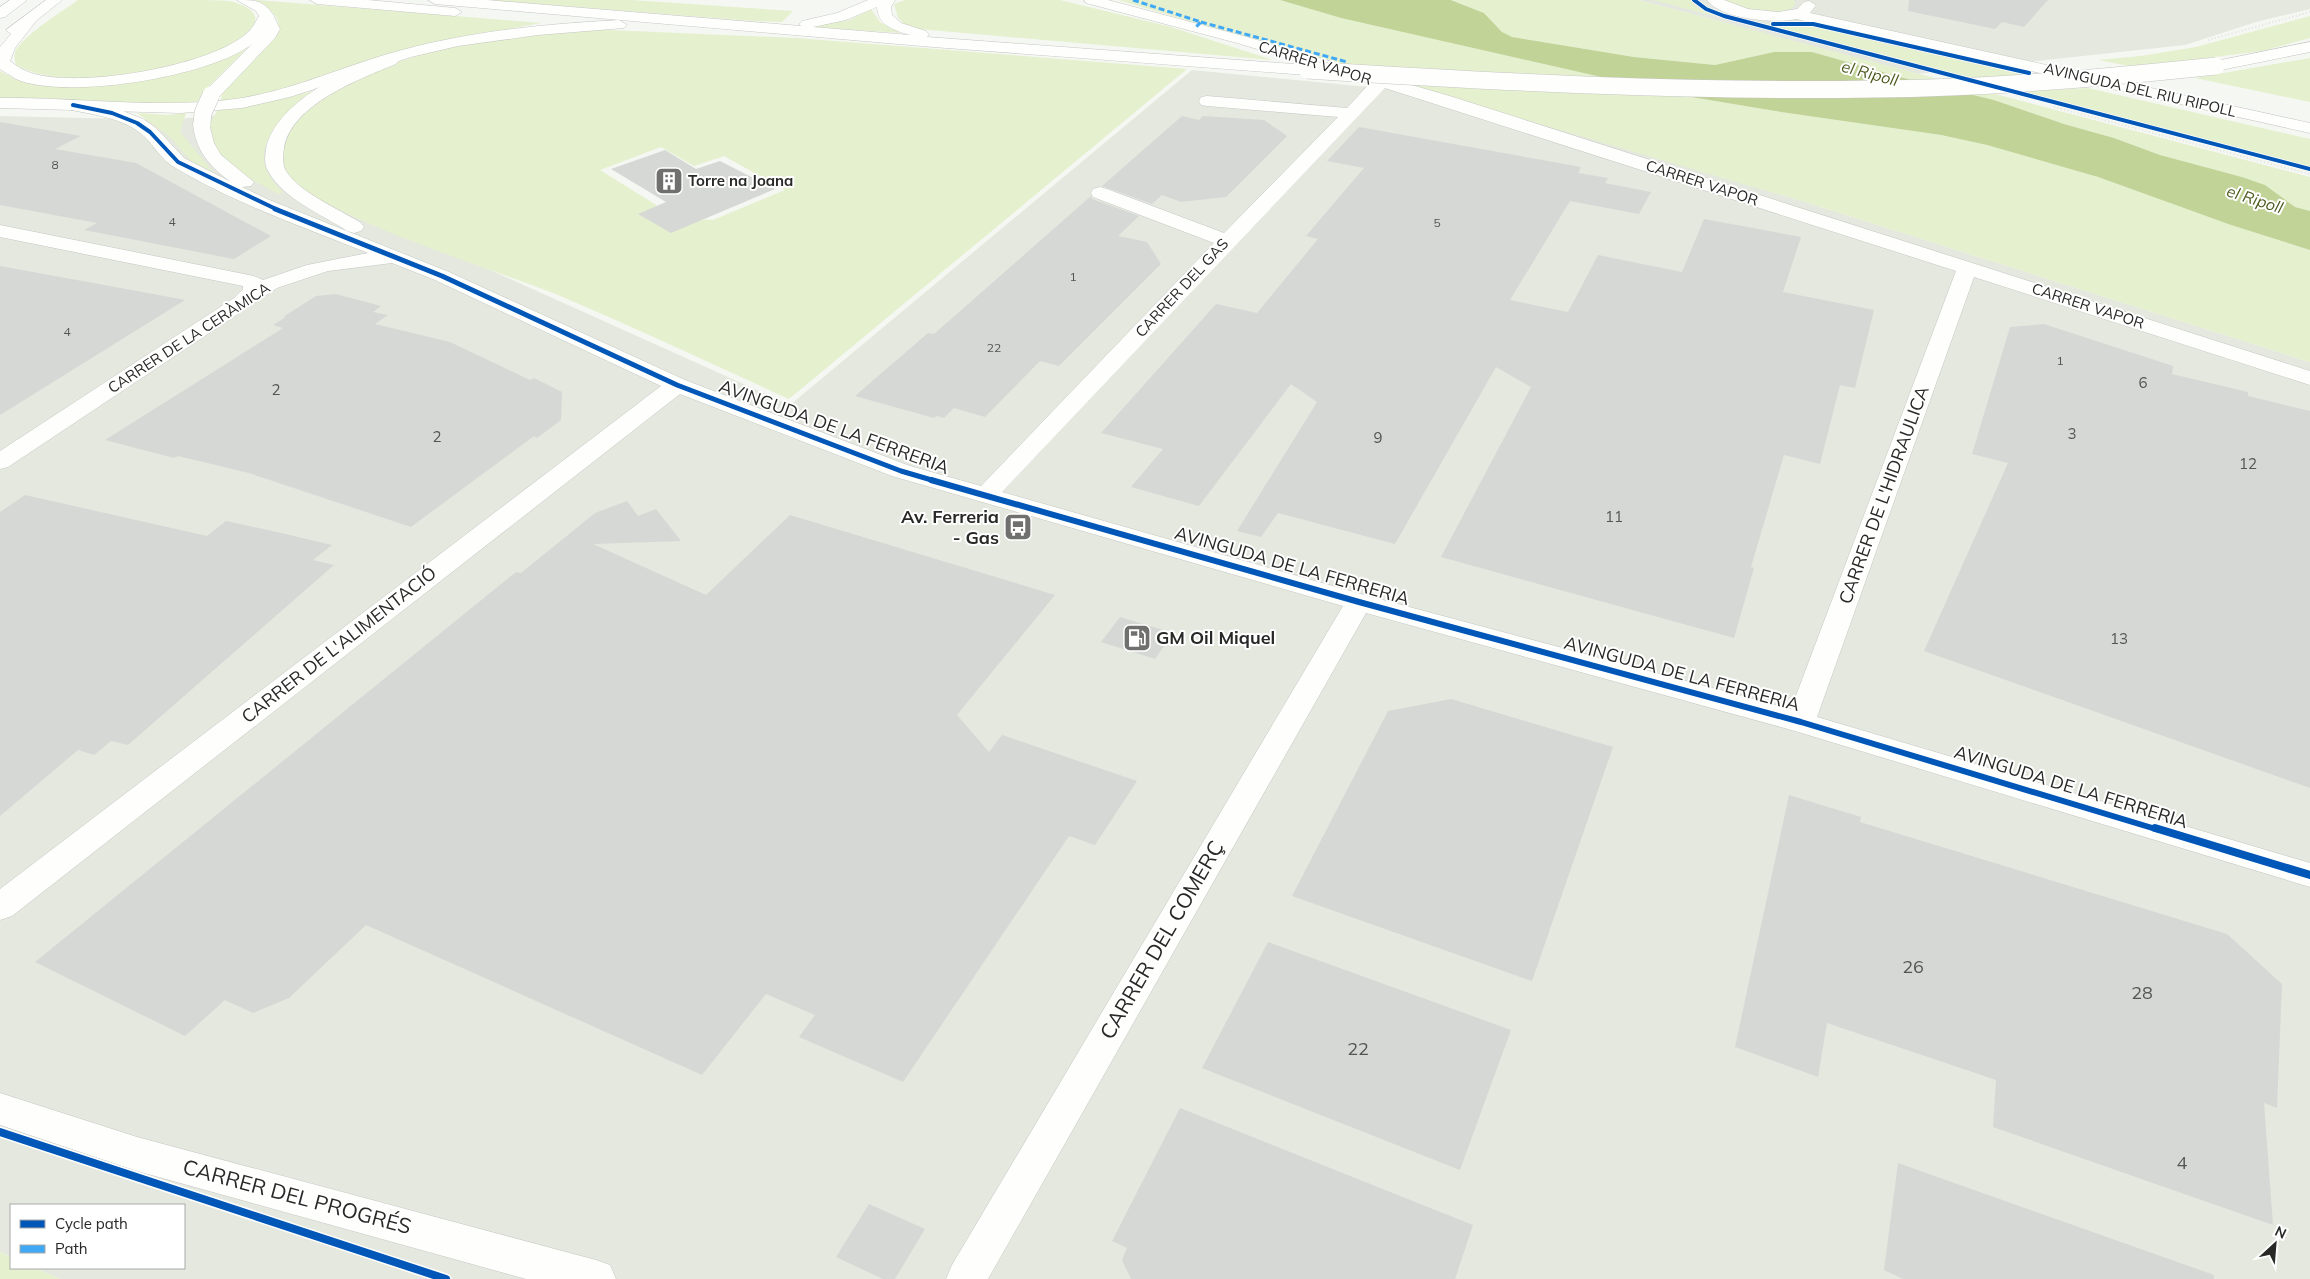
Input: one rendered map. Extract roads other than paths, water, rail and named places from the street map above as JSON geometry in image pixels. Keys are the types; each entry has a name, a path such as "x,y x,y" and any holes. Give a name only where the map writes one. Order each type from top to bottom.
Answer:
{"main road":[{"path":"0,14 20,0"},
{"path":"0,39 55,0"},
{"path":"244,0 260,8 267,16 272,29 270,35 211,95 203,112 201,133 205,144 220,165 273,198 291,214"},
{"path":"318,0 619,25 728,32 858,36"},
{"path":"435,0 858,36 1307,70 1642,86 1822,89 1949,87 2060,82 2145,75 2216,66 2310,48"},
{"path":"744,25 794,25 820,22 848,14 881,0"},
{"path":"888,0 884,7 885,18 896,26 947,39 1011,48"},
{"name":"CARRER VAPOR","path":"1091,0 1242,40 1380,83 1447,101 2310,378"},
{"name":"AVINGUDA DEL RIU RIPOLL","path":"1714,0 1726,8 1753,15 1794,14 2310,128"},
{"path":"1794,14 1808,8 1808,2"},
{"name":"AVINGUDA DEL RIU RIPOLL","path":"1808,2 1843,14 2310,116"},
{"path":"29,20 25,29 5,52 2,63 11,72 30,78 76,82 138,77 180,68 212,58 248,41 261,30 267,16"},
{"path":"0,103 163,110 240,104 299,91 382,61 431,48 510,32 619,25"},
{"path":"395,258 337,215 300,194 277,172 274,150 280,132 286,123 316,97 363,72 431,48"},
{"name":"CARRER DEL GAS","path":"986,495 1380,83"},
{"path":"1207,101 1350,113"},
{"path":"73,105 112,113 137,123 150,132 184,166 260,203 291,214"},
{"path":"1100,193 1227,241"},
{"name":"AVINGUDA DE LA FERRERIA","path":"291,214 442,276 678,385 893,468 1358,602 1801,722 2310,875"},
{"name":"CARRER DE LA CERÀMICA","path":"207,272 262,272 280,269 300,261 314,248 316,225"},
{"path":"1,232 254,282 253,291 240,304"},
{"name":"CARRER DE LA CERÀMICA","path":"0,462 270,284 318,266 354,260 395,258"},
{"name":"CARRER DE L'HIDRAULICA","path":"1801,722 1967,267"},
{"name":"CARRER DE L'ALIMENTACIÓ","path":"0,906 678,385"},
{"name":"CARRER DEL COMERÇ","path":"966,1279 1358,602"},
{"name":"CARRER DEL PROGRÉS","path":"0,1109 137,1154 596,1279"}],"water":[{"name":"el Ripoll","path":"1280,0 1451,0 1484,13 1502,32 1512,37 1634,57 1715,65 1774,52 1812,52 1911,80 1994,100 2064,124 2114,138 2160,155 2265,185 2295,207 2310,211 2310,250 2231,225 2098,177 1987,145 1941,135 1685,96 1341,18"}],"place":[{"name":"Torre na Joana","path":"669,181"},
{"name":"Av. Ferreria - Gas","path":"1018,527"},
{"name":"GM Oil Miquel","path":"1137,638"}]}
